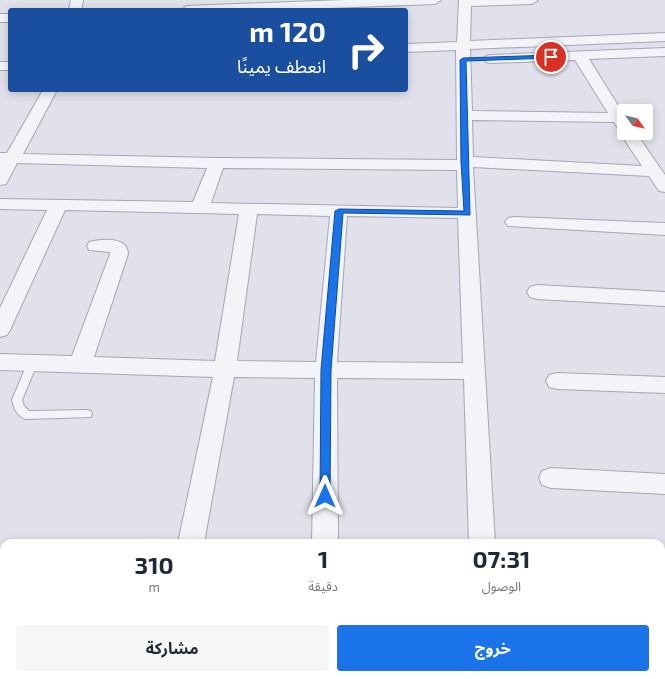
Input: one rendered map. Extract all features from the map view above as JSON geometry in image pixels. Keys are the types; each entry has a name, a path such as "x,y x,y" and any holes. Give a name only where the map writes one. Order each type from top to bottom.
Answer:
{"street":[{"path":"183,8 189,0"},
{"path":"212,8 275,3 435,0"},
{"path":"482,539 464,114 458,55 465,1 532,0"},
{"path":"458,55 665,37"},
{"path":"408,48 458,55 580,56 665,52"},
{"path":"580,56 617,116"},
{"path":"0,180 6,158 49,92"},
{"path":"464,114 617,123"},
{"path":"633,140 665,187"},
{"path":"6,158 217,162 465,163 653,171"},
{"path":"200,208 217,162"},
{"path":"0,204 468,213"},
{"path":"0,330 59,204"},
{"path":"192,539 224,369 249,209"},
{"path":"325,539 326,370 339,211"},
{"path":"514,222 665,229"},
{"path":"80,365 119,254 119,249 112,246 96,246"},
{"path":"537,292 665,299"},
{"path":"0,362 224,369 475,371"},
{"path":"556,381 665,385"},
{"path":"551,478 665,484"}],"lane":[{"path":"32,364 16,400 19,408 26,415 87,414"}],"route":[{"path":"325,496 326,370 339,211 468,213 465,162 463,60 551,57"}]}
